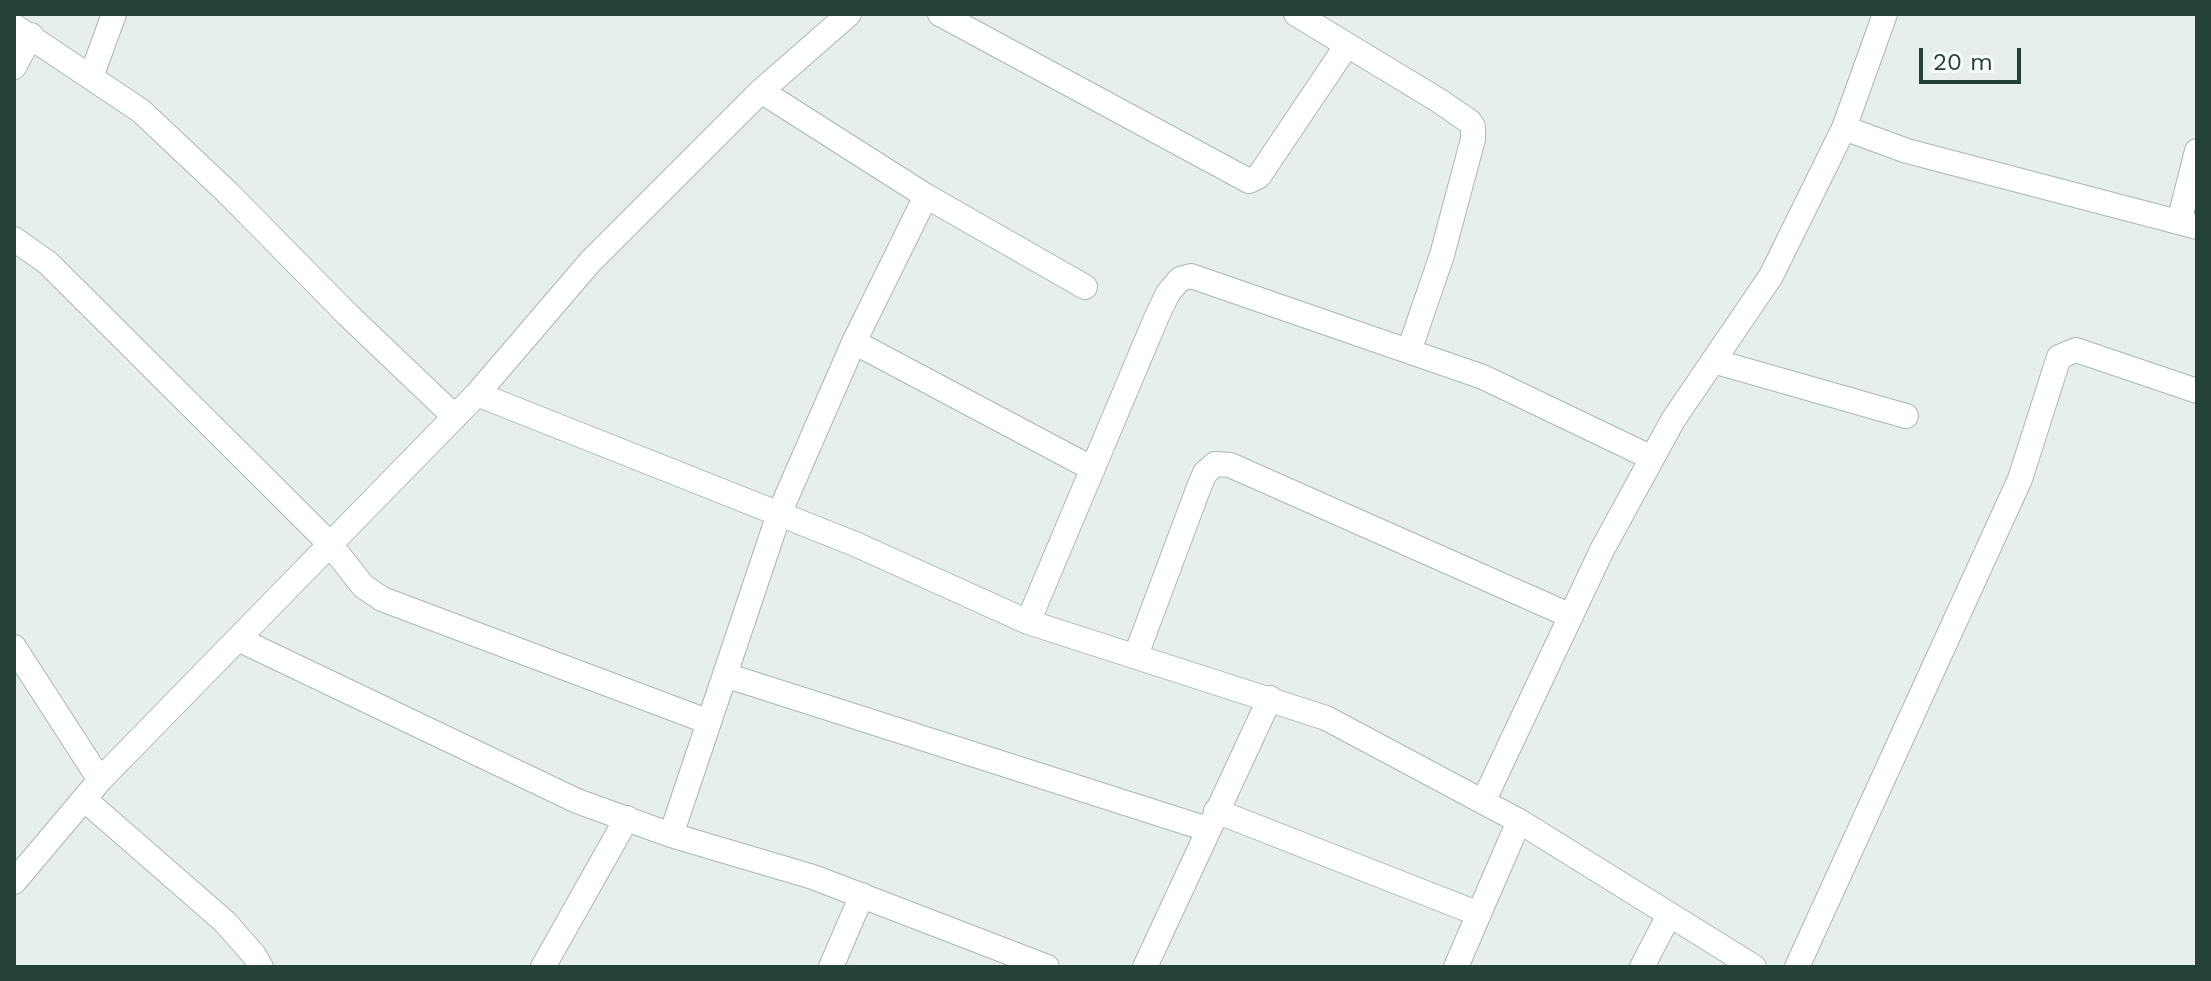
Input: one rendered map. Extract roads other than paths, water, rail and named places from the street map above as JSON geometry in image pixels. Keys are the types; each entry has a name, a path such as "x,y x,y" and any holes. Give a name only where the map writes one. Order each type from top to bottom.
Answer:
{"street":[{"path":"91,77 114,14"},
{"path":"14,882 100,780 477,394 590,262 761,91 849,14"},
{"path":"940,14 1249,181 1259,176 1347,45"},
{"path":"1296,14 1438,100 1473,127 1473,139 1442,255 1409,351"},
{"path":"1483,802 1602,550 1652,458 1673,420 1771,276 1844,128 1885,14"},
{"path":"14,67 22,31 141,111 455,417"},
{"path":"761,91 926,196 1085,287"},
{"path":"1844,128 1907,151 2188,224 2197,151"},
{"path":"671,835 779,514 854,342 926,196"},
{"path":"14,239 48,263 330,544 363,586 382,599 709,722"},
{"path":"1028,622 1157,316 1168,293 1180,279 1191,276 1483,377 1652,458"},
{"path":"854,342 1093,469"},
{"path":"1797,967 2020,479 2059,357 2076,350 2197,391"},
{"path":"1713,361 1906,416"},
{"path":"477,394 855,544 1028,622 1326,718 1519,821 1750,966"},
{"path":"1136,655 1199,487 1205,473 1215,464 1230,465 1571,616"},
{"path":"238,639 577,801 671,835 813,877 1047,967"},
{"path":"14,647 100,780"},
{"path":"725,675 1212,820 1479,914"},
{"path":"1145,967 1270,698"},
{"path":"84,799 225,922 263,963"},
{"path":"543,967 627,818"},
{"path":"1456,967 1519,821"},
{"path":"831,967 862,895"},
{"path":"1642,967 1669,915"}]}
